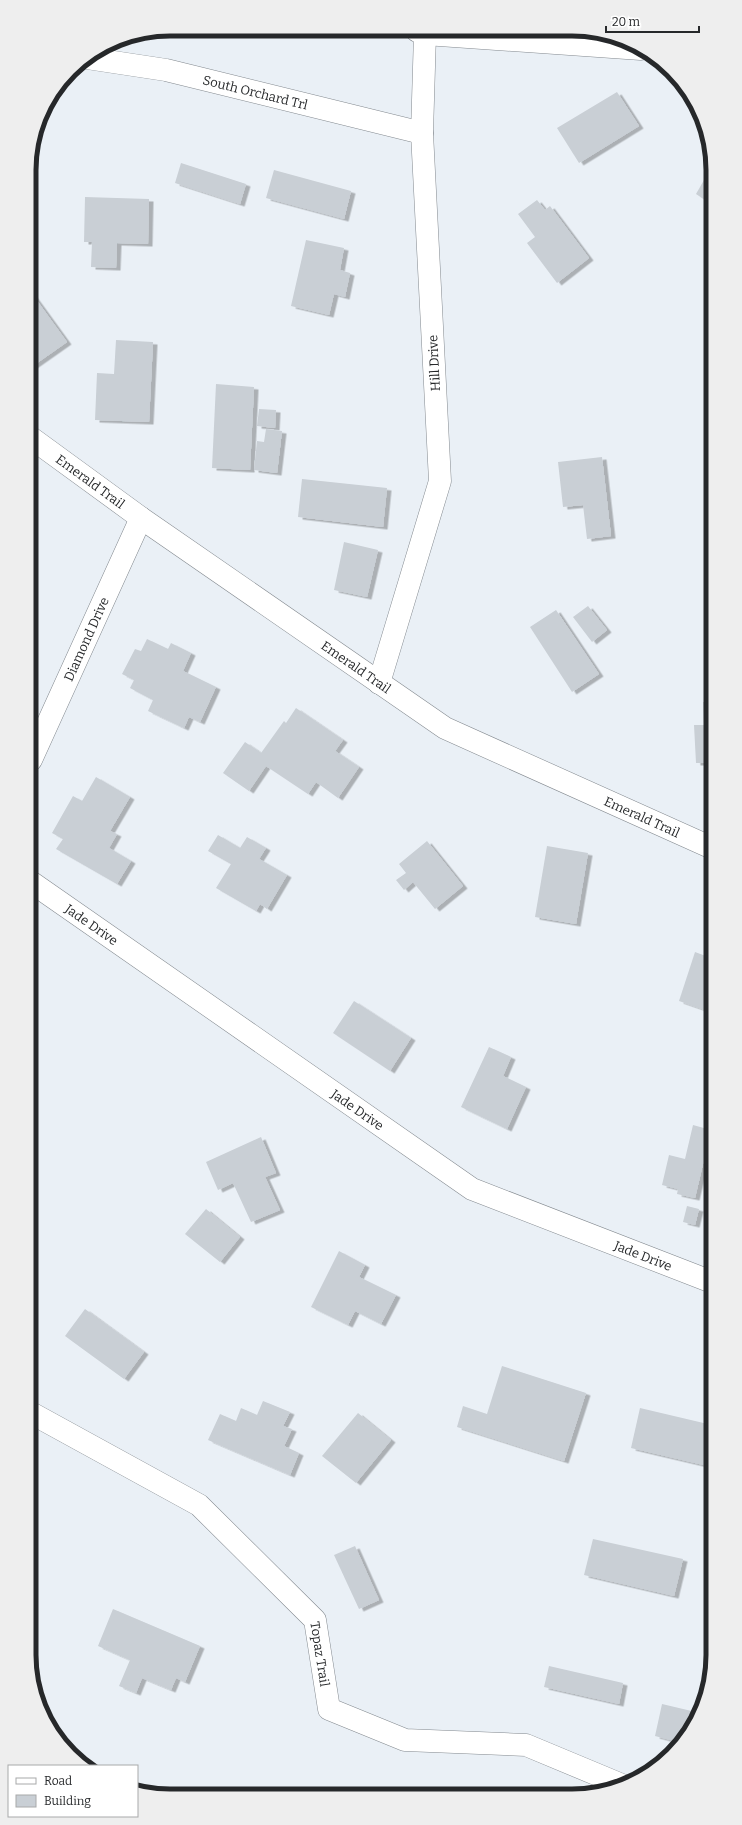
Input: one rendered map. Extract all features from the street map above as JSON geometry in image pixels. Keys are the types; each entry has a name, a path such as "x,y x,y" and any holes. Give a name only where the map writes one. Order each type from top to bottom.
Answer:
{"street":[{"name":"Hill Drive","path":"379,683 440,481 422,133 421,36"},
{"path":"473,36 626,48"},
{"name":"South Orchard Trl","path":"96,59 166,70 422,133"},
{"name":"Emerald Trail","path":"36,441 141,518 445,728 706,845"},
{"name":"Diamond Drive","path":"36,749 141,518"},
{"name":"Jade Drive","path":"36,885 472,1189 706,1280"},
{"name":"Topaz Trail","path":"36,1416 199,1505 315,1620 329,1709 405,1740 526,1745 615,1782"}],"building":[{"path":"617,92 639,126 579,163 557,128"},
{"path":"181,163 246,184 240,204 175,183"},
{"path":"274,170 351,191 344,219 266,198"},
{"path":"706,176 706,201 696,194"},
{"path":"85,197 149,199 148,244 117,243 116,268 91,267 92,242 84,242"},
{"path":"537,200 545,210 550,206 589,258 557,283 527,243 535,237 518,214"},
{"path":"306,240 344,248 340,270 350,273 345,297 334,294 329,315 291,306"},
{"path":"36,299 67,342 36,364"},
{"path":"116,340 153,342 149,422 95,420 97,373 114,374"},
{"path":"216,384 254,387 250,470 212,468"},
{"path":"259,409 276,410 275,428 257,426"},
{"path":"266,429 282,431 277,473 254,470 257,441 264,442"},
{"path":"602,457 611,536 587,539 583,505 563,507 558,462"},
{"path":"302,479 387,488 383,527 298,517"},
{"path":"344,542 378,550 367,597 334,590"},
{"path":"588,606 607,630 592,642 573,617"},
{"path":"556,610 599,674 572,692 530,627"},
{"path":"147,639 168,649 171,643 191,653 183,671 216,687 200,722 189,717 184,728 148,711 153,700 130,688 134,680 122,674 135,649 141,651"},
{"path":"703,702 706,702 706,763 696,763 694,725 704,725"},
{"path":"296,708 343,740 335,751 359,767 338,798 316,782 308,794 266,766 249,791 223,773 245,742 261,753 284,721 286,723"},
{"path":"96,777 130,797 110,831 117,834 109,848 131,861 117,884 56,849 63,839 52,833 73,796 82,801"},
{"path":"218,835 240,848 247,837 266,848 259,859 287,875 267,909 260,904 256,911 216,888 231,864 208,851"},
{"path":"427,841 463,886 435,909 413,882 404,890 396,880 406,873 399,864"},
{"path":"547,846 588,853 576,924 535,917"},
{"path":"695,952 706,956 706,1010 679,1001"},
{"path":"354,1001 411,1038 390,1071 333,1033"},
{"path":"489,1047 511,1057 503,1076 526,1087 507,1129 461,1107"},
{"path":"693,1125 706,1129 706,1151 695,1198 677,1194 678,1189 662,1185 669,1155 685,1159"},
{"path":"261,1137 276,1173 265,1177 280,1210 251,1222 233,1183 218,1190 206,1162"},
{"path":"687,1206 699,1209 695,1225 683,1222"},
{"path":"206,1209 240,1237 220,1262 185,1234"},
{"path":"339,1251 365,1265 359,1277 396,1295 381,1324 355,1311 348,1325 311,1307"},
{"path":"85,1309 144,1352 124,1379 65,1336"},
{"path":"502,1366 586,1393 564,1461 457,1427 463,1406 487,1414"},
{"path":"263,1401 290,1412 283,1426 292,1429 284,1446 299,1453 290,1475 208,1440 220,1414 236,1421 241,1408 257,1415"},
{"path":"640,1408 706,1424 706,1466 631,1448"},
{"path":"358,1413 391,1440 356,1483 322,1456"},
{"path":"593,1539 683,1559 674,1596 584,1575"},
{"path":"355,1546 379,1600 359,1609 334,1555"},
{"path":"113,1609 200,1646 185,1682 176,1678 171,1690 142,1678 136,1693 119,1686 130,1660 98,1646"},
{"path":"549,1666 623,1683 619,1704 544,1687"},
{"path":"662,1704 693,1711 675,1741 655,1736"}]}
